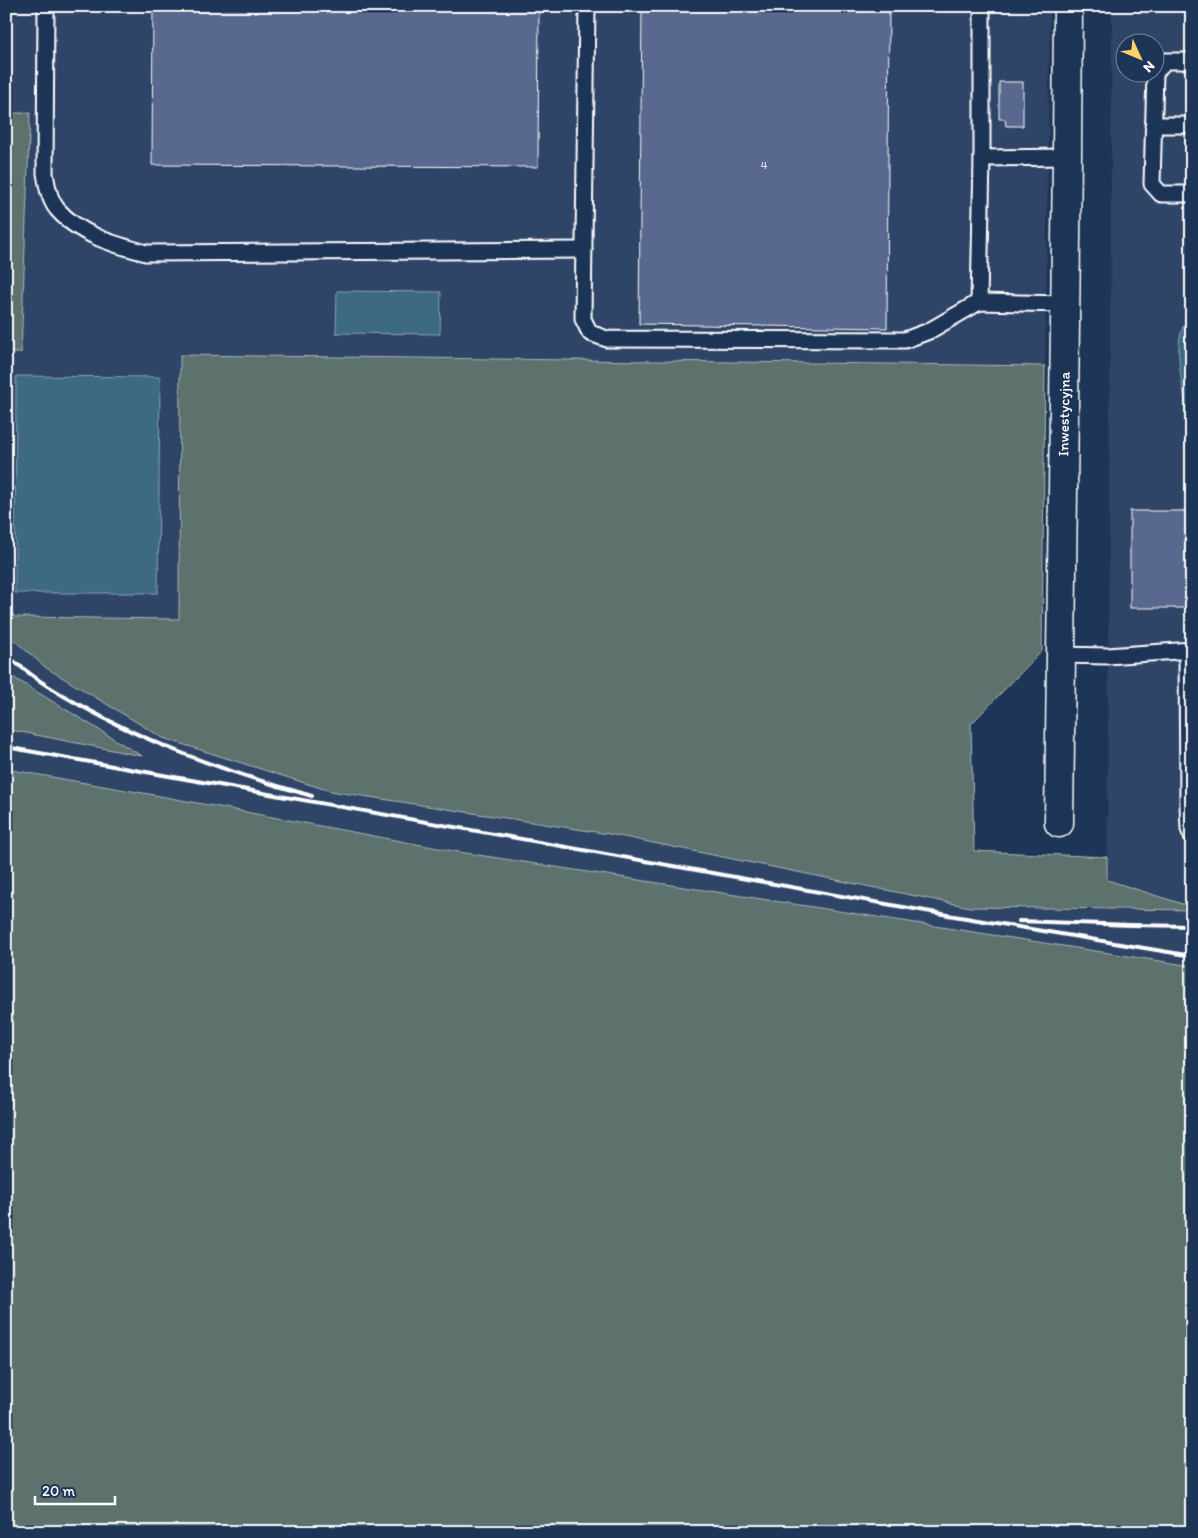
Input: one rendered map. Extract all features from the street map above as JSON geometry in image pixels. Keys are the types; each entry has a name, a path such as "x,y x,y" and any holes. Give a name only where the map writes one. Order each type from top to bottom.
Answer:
{"street":[{"name":"Inwestycyjna","path":"1059,823 1068,6"}],"lane":[{"path":"46,6 45,173 48,190 56,208 91,235 146,253 584,250"},
{"path":"587,6 583,319 590,333 607,339 905,340 929,331 979,302 1065,304"},
{"path":"979,302 982,158 982,6"},
{"path":"1192,61 1165,61 1155,73 1152,184 1161,194 1192,194"},
{"path":"1153,124 1192,125"},
{"path":"982,158 1067,158"},
{"path":"1061,655 1107,656 1189,650 1188,804 1189,829 1192,836"}],"shaded area":[{"path":"6,6 1050,6 1045,366 180,355 179,619 15,617 6,606 6,353 21,352 30,113 6,113"},
{"path":"1112,6 1192,6 1192,907 1107,880"},
{"path":"337,291 441,292 440,334 336,333"},
{"path":"1192,312 1192,450 1180,371 1179,346 1185,322"},
{"path":"16,376 160,377 158,593 15,593"},
{"path":"6,633 45,667 330,791 609,834 970,907 1192,910 1192,966 459,852 6,769 6,729 141,755 6,673"}],"green space":[{"path":"6,113 30,113 21,353 6,353"},
{"path":"180,355 1045,366 1042,651 971,724 974,851 1107,857 1107,880 1192,907 1192,910 970,907 609,834 330,791 163,738 45,667 6,633 6,606 15,617 179,619"},
{"path":"6,673 142,756 6,729"},
{"path":"6,769 459,852 1192,966 1192,1532 6,1532"}],"building":[{"path":"153,6 539,6 538,167 152,165"},
{"path":"642,6 889,6 887,328 639,324"},
{"path":"999,82 1023,82 1023,126 1006,126 1005,119 999,119"},
{"path":"1130,511 1192,511 1192,608 1130,608"}],"railway":[{"path":"6,655 41,682 109,721 209,763 312,796"},
{"path":"6,747 948,915 1192,956"},
{"path":"1019,921 1192,926"}]}
